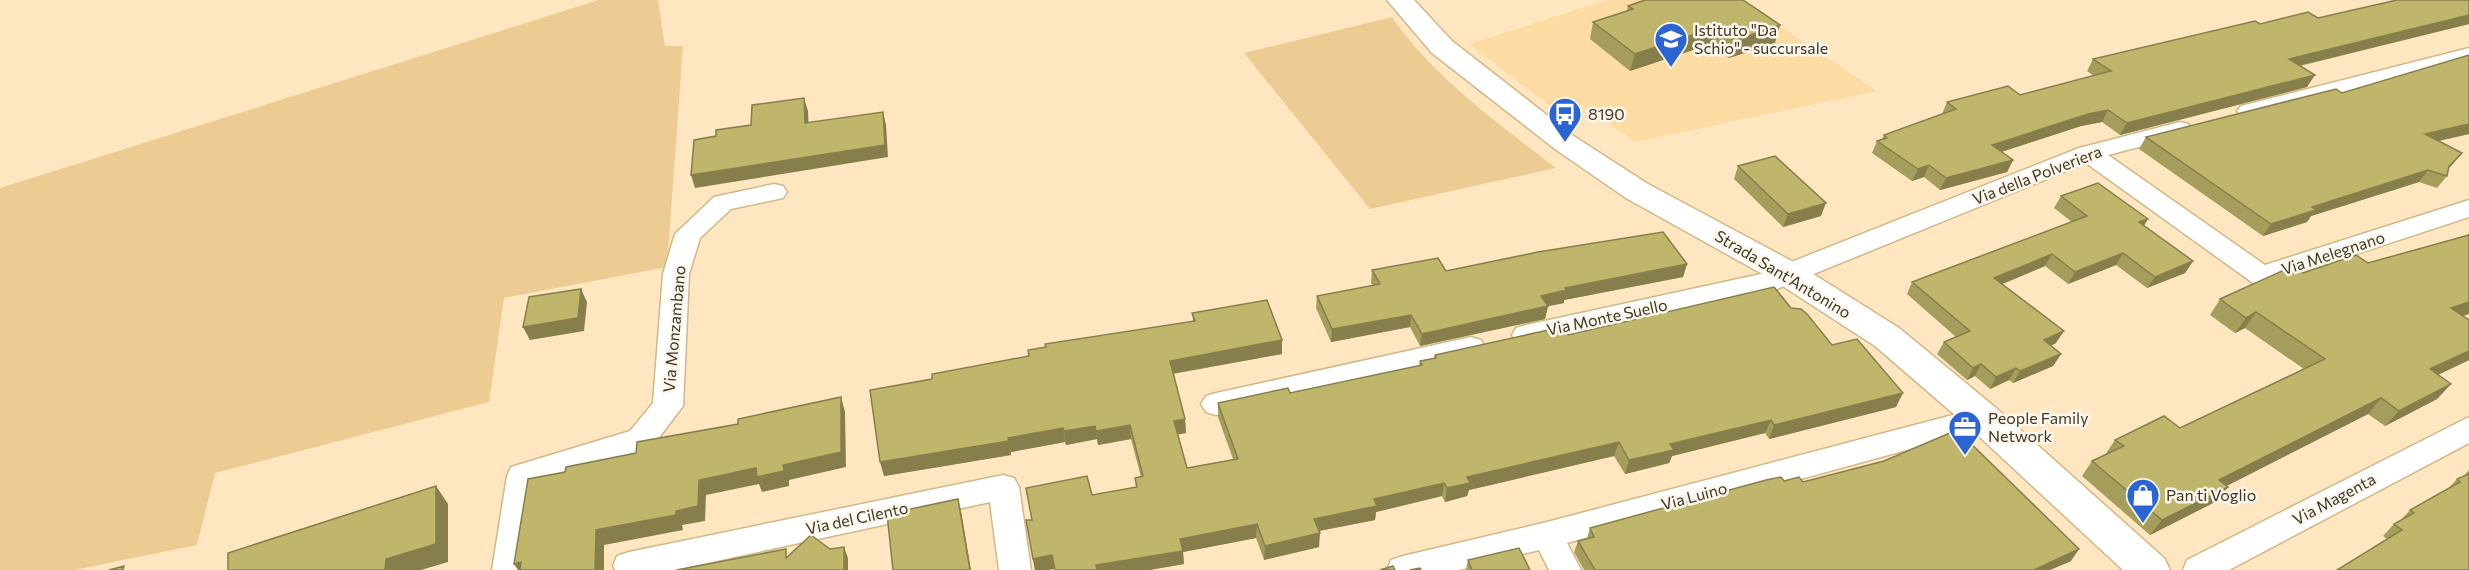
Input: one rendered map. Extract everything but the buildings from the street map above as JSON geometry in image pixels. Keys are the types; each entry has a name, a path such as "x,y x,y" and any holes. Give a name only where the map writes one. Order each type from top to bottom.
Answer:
{"main road":[{"name":"Strada Sant'Antonino","path":"1400,0 1442,47 1565,143 1637,191 1787,273 1887,337 1983,417 2150,570"}],"street":[{"name":"Via della Polveriera","path":"1787,273 2088,153 2469,55"},
{"name":"Via Melegnano","path":"2088,153 2262,276 2469,208"},
{"name":"Via Monzambano","path":"508,570 522,476 639,440 668,406 676,274 688,234 723,203 774,192"},
{"name":"Via Monte Suello","path":"1216,404 1767,282 1787,273"},
{"name":"Via Luino","path":"1403,570 1546,535 1983,417"},
{"name":"Via Magenta","path":"2199,570 2469,429"},
{"name":"Via del Cilento","path":"629,566 1003,487 1015,570"},
{"path":"1546,535 1565,570"}],"shaded area":[{"path":"599,0 658,0 665,46 683,46 667,267 504,298 489,402 215,473 197,545 74,570 0,570 0,188"},
{"name":"Istituto \"Da Schio\" - succursale","path":"1607,0 1741,0 1877,91 1635,142 1581,105 1550,106 1469,44"},
{"path":"1392,17 1427,60 1447,80 1556,168 1370,209 1244,53"}],"place":[{"name":"Istituto \"Da Schio\" - succursale","path":"1671,68"},
{"name":"8190","path":"1565,143"},
{"name":"People Family Network","path":"1965,456"},
{"name":"Pan ti Voglio","path":"2143,524"}]}
